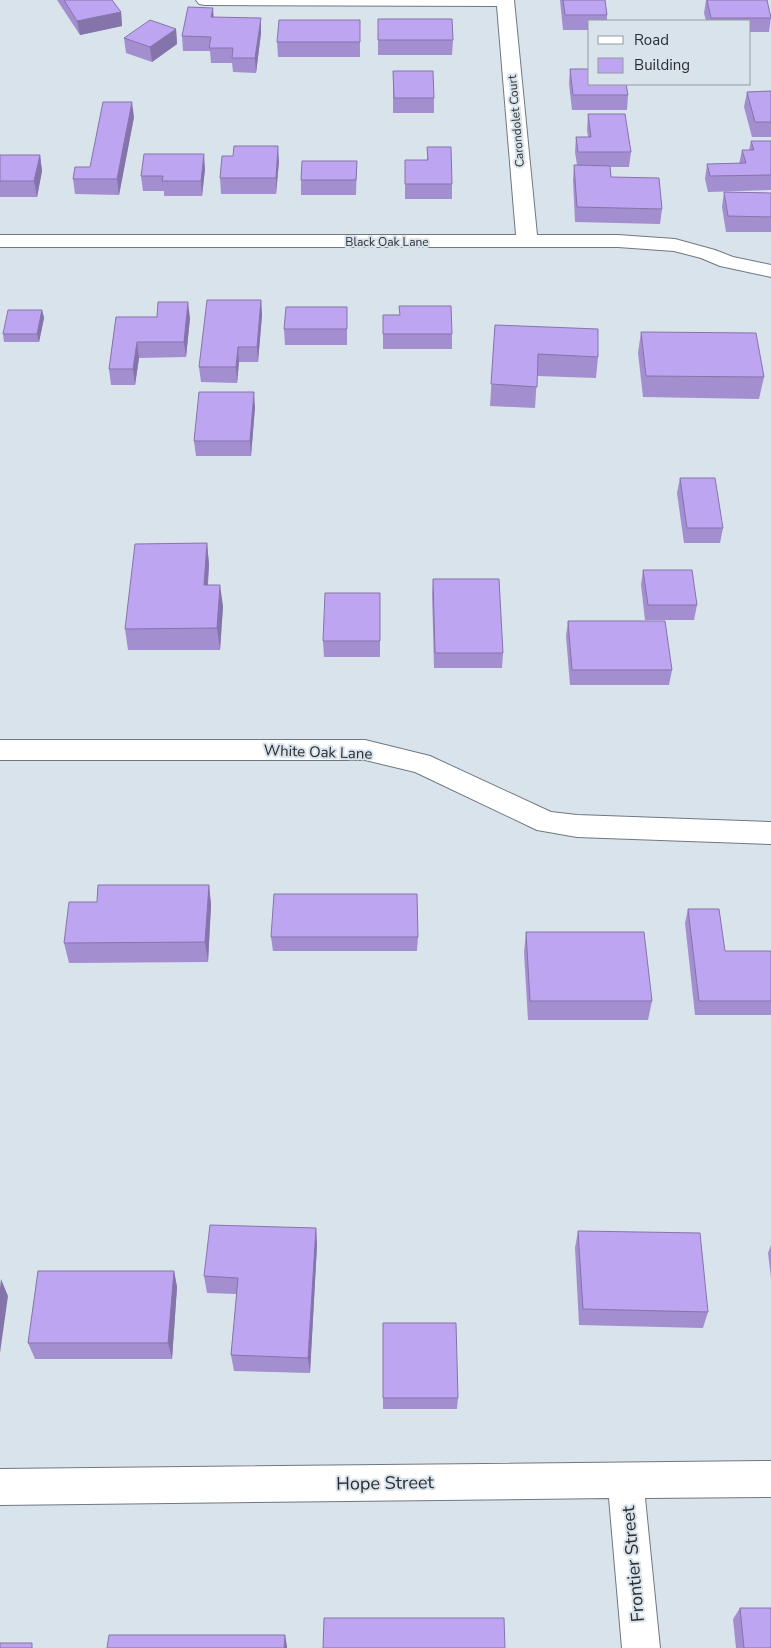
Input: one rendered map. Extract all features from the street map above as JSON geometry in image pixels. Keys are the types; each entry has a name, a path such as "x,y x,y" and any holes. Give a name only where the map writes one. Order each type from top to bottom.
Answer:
{"street":[{"path":"205,0 505,1"},
{"name":"Carondolet Court","path":"505,1 527,242"},
{"name":"Black Oak Lane","path":"0,241 618,241 674,245 708,254 727,262 771,271"},
{"name":"White Oak Lane","path":"0,750 365,750 421,763 547,822 578,826 771,832"},
{"name":"Hope Street","path":"0,1487 771,1478"},
{"name":"Frontier Street","path":"625,1480 641,1648"}],"building":[{"path":"64,0 112,0 121,12 77,21"},
{"path":"563,0 605,0 607,15 565,15"},
{"path":"707,0 767,0 771,18 711,18"},
{"path":"188,7 213,8 211,17 261,18 255,58 232,58 233,48 209,48 211,37 182,36"},
{"path":"378,19 452,19 453,40 378,40"},
{"path":"150,20 176,29 150,47 124,38"},
{"path":"279,20 360,20 360,42 277,42"},
{"path":"570,69 588,69 588,85 626,85 628,95 573,95"},
{"path":"393,71 433,71 434,98 394,98"},
{"path":"771,91 771,122 755,122 747,92"},
{"path":"103,102 132,102 117,179 73,179 75,167 90,167"},
{"path":"588,114 625,114 631,152 578,152 576,137 591,137"},
{"path":"751,141 771,141 771,175 710,176 707,164 746,163 742,150 754,150"},
{"path":"234,146 278,146 276,178 220,178 222,156 233,156"},
{"path":"427,147 451,147 452,184 405,184 405,160 428,160"},
{"path":"144,154 204,154 201,181 162,181 163,176 141,176"},
{"path":"0,155 40,155 34,181 0,181"},
{"path":"302,161 357,161 356,180 301,180"},
{"path":"574,165 610,166 611,177 659,178 662,209 577,207"},
{"path":"724,192 771,193 771,217 728,216"},
{"path":"207,300 261,300 257,347 238,347 236,367 199,367"},
{"path":"158,302 188,302 184,342 137,342 133,369 109,369 116,317 157,317"},
{"path":"399,306 451,306 452,334 383,334 383,315 400,315"},
{"path":"286,307 347,307 347,329 284,329"},
{"path":"8,310 42,310 37,334 3,334"},
{"path":"495,325 598,329 598,357 538,354 537,387 491,384"},
{"path":"641,332 756,333 764,377 646,376"},
{"path":"199,392 254,392 250,441 194,441"},
{"path":"680,478 715,478 723,528 687,528"},
{"path":"207,543 204,585 220,585 217,628 125,629 135,544"},
{"path":"643,570 692,570 697,605 648,605"},
{"path":"433,579 499,579 503,653 435,653"},
{"path":"325,593 380,593 380,641 323,641"},
{"path":"568,621 665,621 672,670 572,670"},
{"path":"98,885 209,885 205,942 64,943 69,902 97,902"},
{"path":"274,894 417,894 418,937 271,937"},
{"path":"688,909 719,909 725,951 771,951 771,1001 699,1001"},
{"path":"526,932 644,932 652,1001 530,1001"},
{"path":"210,1225 316,1228 308,1358 231,1355 238,1278 204,1276"},
{"path":"578,1231 700,1233 708,1312 583,1309"},
{"path":"38,1271 174,1271 168,1343 28,1343"},
{"path":"383,1323 456,1323 458,1398 383,1398"},
{"path":"740,1608 771,1608 771,1648 744,1648"},
{"path":"324,1618 504,1618 505,1648 323,1648"},
{"path":"109,1635 285,1635 284,1648 107,1648"},
{"path":"0,1643 32,1643 32,1648 0,1648"}]}
